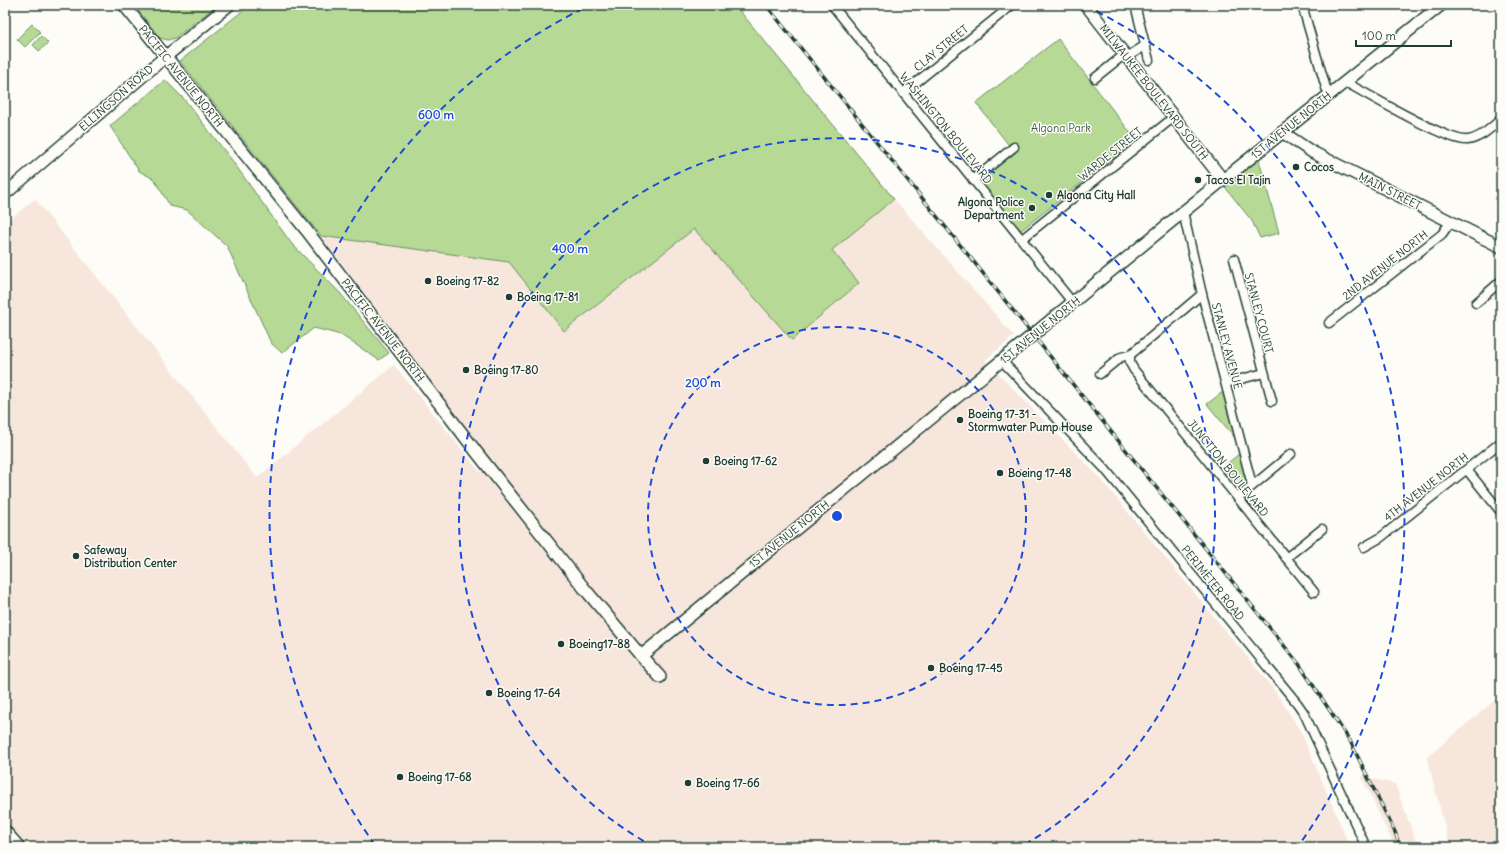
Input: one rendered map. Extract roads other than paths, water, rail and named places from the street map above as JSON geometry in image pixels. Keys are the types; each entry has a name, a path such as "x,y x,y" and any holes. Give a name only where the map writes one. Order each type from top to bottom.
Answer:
{"street":[{"name":"PACIFIC AVENUE NORTH","path":"124,5 307,231 478,454 584,588 660,677"},
{"name":"ELLINGSON ROAD","path":"5,194 165,56 229,5"},
{"name":"WASHINGTON BOULEVARD","path":"832,5 1073,303"},
{"name":"CLAY STREET","path":"903,93 1012,5"},
{"name":"MILWAUKEE BOULEVARD SOUTH","path":"1086,5 1223,180"},
{"path":"1135,5 1149,60"},
{"path":"1302,5 1326,88 1330,93"},
{"name":"1ST AVENUE NORTH","path":"641,656 1183,212 1441,5"},
{"path":"1095,78 1126,55 1146,45"},
{"path":"1345,82 1437,132 1454,138 1466,140 1478,136 1501,118"},
{"name":"WARDE STREET","path":"1022,239 1174,117"},
{"name":"MAIN STREET","path":"1282,132 1312,152 1501,247"},
{"path":"973,180 1014,147"},
{"name":"STANLEY AVENUE","path":"1183,212 1202,294 1252,485"},
{"name":"2ND AVENUE NORTH","path":"1329,323 1442,234 1451,222"},
{"name":"STANLEY COURT","path":"1234,259 1272,401"},
{"path":"1476,303 1501,281"},
{"path":"1100,374 1121,357 1130,355 1202,294"},
{"name":"JUNCTION BOULEVARD","path":"1130,355 1130,363 1134,370 1314,592"},
{"name":"PERIMETER ROAD","path":"1002,361 1105,469 1297,703 1304,713 1366,847"},
{"path":"1226,383 1264,373"},
{"name":"4TH AVENUE NORTH","path":"1364,547 1380,538 1501,442"},
{"path":"1238,498 1291,454"},
{"path":"1467,470 1501,512"},
{"path":"1286,558 1322,529"},
{"path":"5,831 19,847"}],"railway":[{"path":"766,5 1299,664 1350,741 1395,832 1400,847"}],"place":[{"name":"Cocos","path":"1296,167"},
{"name":"Tacos El Tajin","path":"1198,180"},
{"name":"Algona City Hall","path":"1049,195"},
{"name":"Algona Police Department","path":"1032,208"},
{"name":"Boeing 17-82","path":"428,281"},
{"name":"Boeing 17-81","path":"509,297"},
{"name":"Boeing 17-80","path":"466,370"},
{"name":"Boeing 17-31 - Stormwater Pump House","path":"960,420"},
{"name":"Boeing 17-62","path":"706,461"},
{"name":"Boeing 17-48","path":"1000,473"},
{"name":"Safeway Distribution Center","path":"76,556"},
{"name":"Boeing17-88","path":"561,644"},
{"name":"Boeing 17-45","path":"931,668"},
{"name":"Boeing 17-64","path":"489,693"},
{"name":"Boeing 17-68","path":"400,777"},
{"name":"Boeing 17-66","path":"688,783"}],"park label":[{"name":"Algona Park","path":"1061,128"}]}
